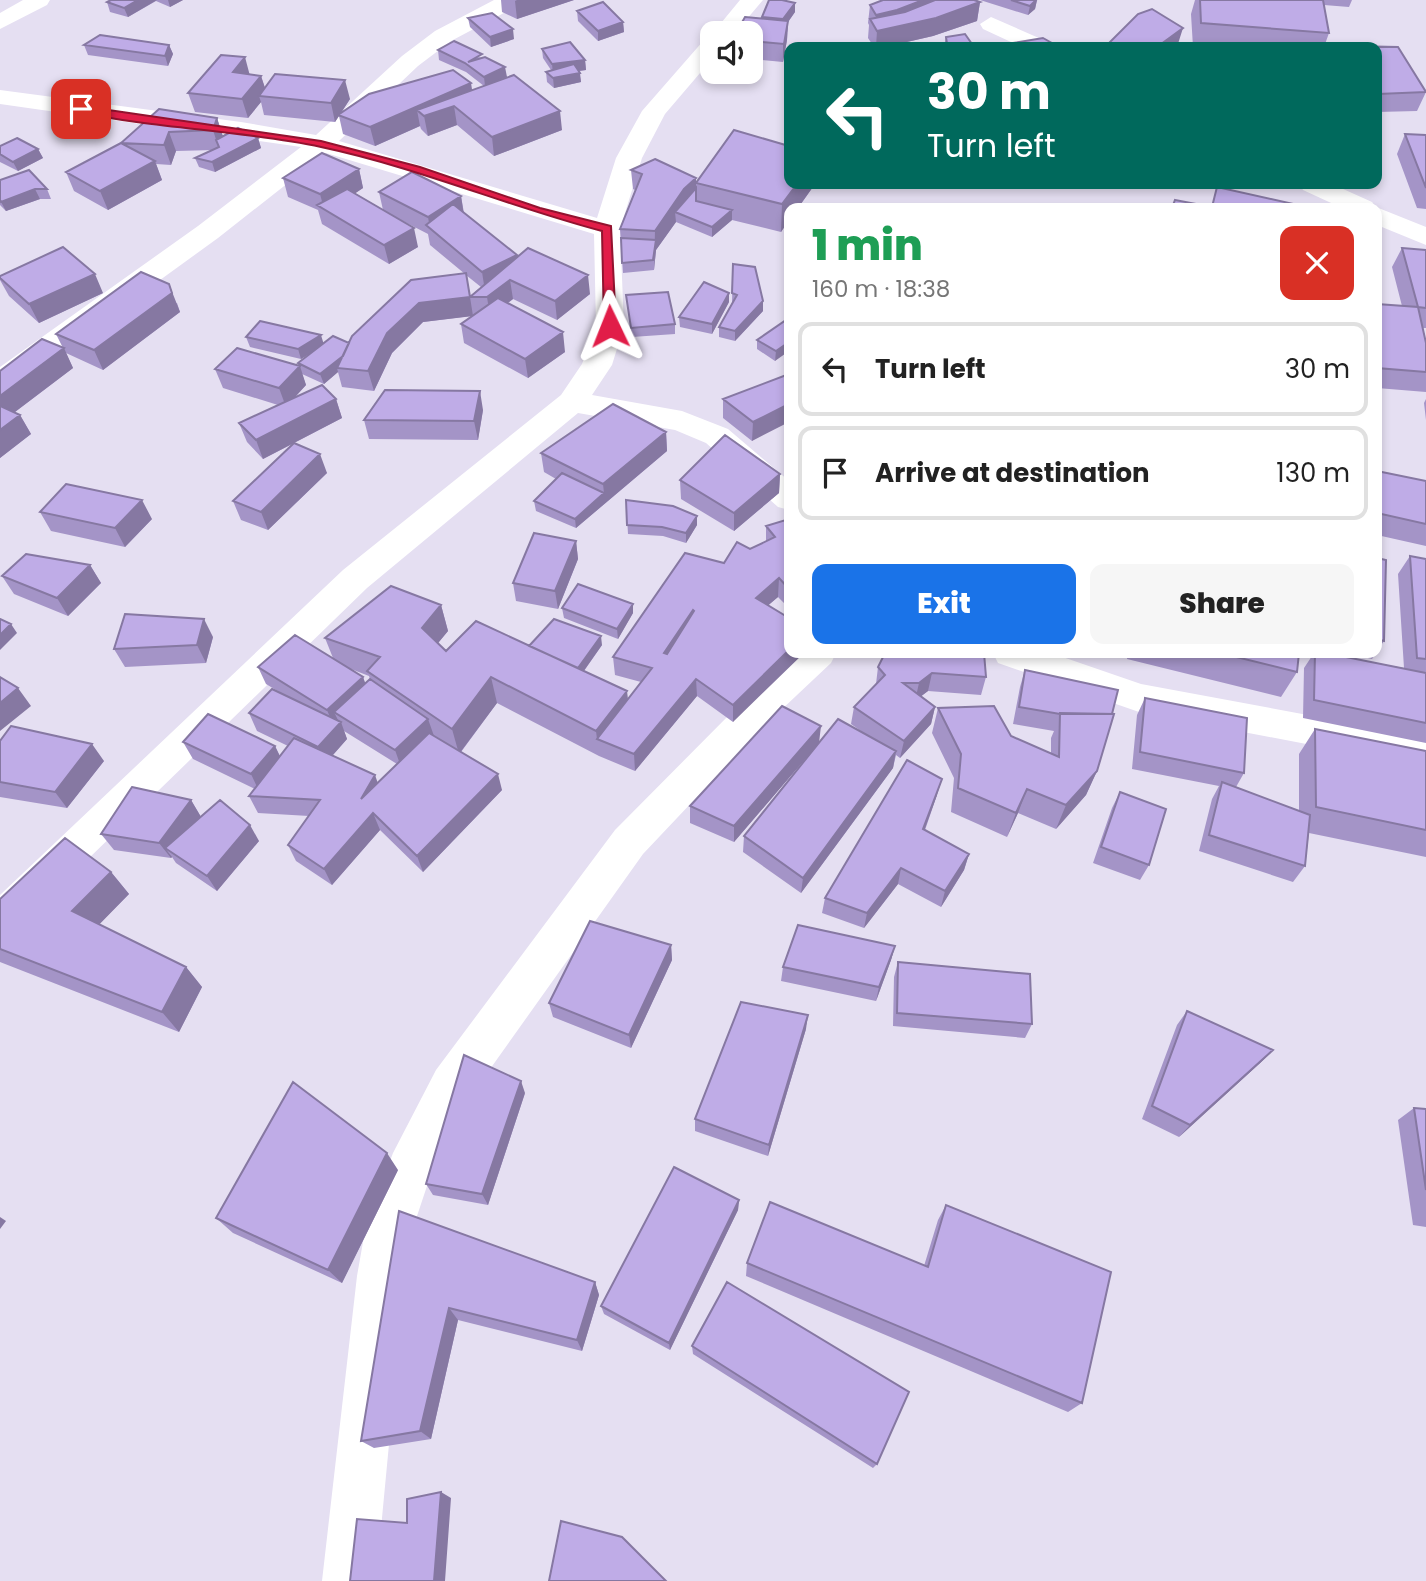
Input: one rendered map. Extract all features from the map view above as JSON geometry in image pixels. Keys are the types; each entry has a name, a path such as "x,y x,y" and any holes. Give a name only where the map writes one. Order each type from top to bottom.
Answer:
{"street":[{"path":"0,22 39,0"},
{"path":"0,381 208,232 321,144 410,61 443,36 511,0"},
{"path":"734,21 752,0"},
{"path":"991,24 1029,42"},
{"path":"0,922 73,848 355,579 572,402 597,365 610,326 607,229 629,158 654,111 700,59"},
{"path":"0,97 321,144 416,169 536,210 607,229"},
{"path":"1323,189 1352,203"},
{"path":"1382,217 1426,237"},
{"path":"572,402 682,421 717,436 784,495"},
{"path":"349,1581 381,1276 390,1226 409,1169 452,1085 629,842 749,718 813,658"},
{"path":"1025,658 1139,698 1426,752"}],"building":[{"path":"138,0 124,8 107,2"},
{"path":"769,0 795,3 783,19 762,17"},
{"path":"883,0 923,0 876,15 870,5"},
{"path":"935,0 980,2 936,18 877,31 870,19 905,12"},
{"path":"1011,0 1036,0 1030,6"},
{"path":"1200,0 1323,0 1329,33 1201,23"},
{"path":"603,2 623,22 598,31 577,11"},
{"path":"1152,9 1183,28 1164,42 1110,42 1138,14"},
{"path":"492,13 513,29 490,37 468,18"},
{"path":"745,17 788,21 784,44 763,42 763,21 743,21"},
{"path":"965,34 971,42 947,42 946,37"},
{"path":"100,35 169,45 165,56 84,45"},
{"path":"1043,38 1050,42 1019,42"},
{"path":"454,41 482,54 468,62 485,57 505,67 484,77 465,63 438,50"},
{"path":"570,42 585,60 552,64 542,49"},
{"path":"1382,47 1398,47 1426,92 1382,94"},
{"path":"221,55 245,57 233,72 261,76 242,99 188,93"},
{"path":"574,64 580,73 553,78 546,72"},
{"path":"453,70 471,83 370,127 338,115 369,94"},
{"path":"275,74 345,80 331,103 259,96"},
{"path":"514,75 560,111 492,137 454,106 424,116 417,110"},
{"path":"159,109 217,118 213,130 169,132 164,145 121,143"},
{"path":"238,128 258,138 212,162 195,158 219,147 216,140"},
{"path":"734,130 784,145 784,189 793,189 782,204 696,183"},
{"path":"1405,134 1426,135 1426,188"},
{"path":"17,138 38,149 13,162 0,154 0,146"},
{"path":"121,143 155,161 100,191 66,172"},
{"path":"322,153 359,169 320,194 283,178"},
{"path":"655,159 696,178 684,189 655,231 620,229 642,174 631,170"},
{"path":"29,170 47,189 35,189 1,202 0,180"},
{"path":"412,172 461,196 428,217 379,192"},
{"path":"696,188 696,201 732,210 712,227 675,212"},
{"path":"347,189 414,228 384,245 317,205"},
{"path":"1216,189 1226,189 1289,203 1213,203"},
{"path":"453,204 517,255 482,272 426,225"},
{"path":"621,238 656,240 653,260 622,263"},
{"path":"63,247 95,274 29,304 0,278 0,276"},
{"path":"528,248 588,275 555,301 510,280 487,297 470,297"},
{"path":"1402,248 1426,250 1426,308 1418,307"},
{"path":"733,264 755,267 763,301 735,331 719,327 737,295 732,293"},
{"path":"141,272 169,284 172,293 94,350 56,334"},
{"path":"466,273 470,297 419,303 387,333 368,371 337,368 352,336 411,280"},
{"path":"704,282 729,293 712,324 679,317"},
{"path":"668,292 675,324 631,328 626,295"},
{"path":"498,298 563,332 525,359 461,324"},
{"path":"1382,304 1418,307 1426,343 1426,372 1382,368"},
{"path":"260,321 321,335 298,349 246,337"},
{"path":"784,321 784,345 776,351 757,340"},
{"path":"333,336 349,343 343,356 320,374 298,363"},
{"path":"42,339 64,348 0,396 0,371"},
{"path":"237,348 300,366 279,388 215,369"},
{"path":"784,376 784,406 753,422 723,399"},
{"path":"322,385 336,399 256,440 239,423"},
{"path":"385,390 480,391 474,421 364,420"},
{"path":"613,404 666,432 603,484 541,453"},
{"path":"0,406 20,415 0,430"},
{"path":"725,435 780,474 734,513 680,480"},
{"path":"294,443 320,454 261,512 233,501"},
{"path":"1382,472 1426,481 1426,524 1382,514"},
{"path":"562,473 604,493 575,519 534,501"},
{"path":"66,484 142,500 115,528 40,512"},
{"path":"626,500 673,506 697,516 686,533 662,527 627,525"},
{"path":"784,521 784,584 779,578 756,598 784,615 784,655 733,705 696,679 634,754 597,739 652,668 613,657 685,553 724,563 737,542 750,549 775,537 766,526","holes":["693,610 694,611 667,654 664,653"]},
{"path":"534,533 576,541 555,591 513,583"},
{"path":"26,554 90,565 57,598 2,576"},
{"path":"1410,556 1426,559 1426,659 1417,658"},
{"path":"1382,559 1386,560 1382,640"},
{"path":"578,584 633,604 617,629 562,608"},
{"path":"391,586 441,605 422,628 446,651 476,621 627,691 596,731 491,677 452,729 367,671 380,657 325,638"},
{"path":"125,614 204,619 197,645 114,649"},
{"path":"0,619 11,624 0,635"},
{"path":"554,619 601,636 578,668 529,646"},
{"path":"295,635 363,677 327,710 258,667"},
{"path":"882,658 984,658 986,677 932,673 919,683 903,683 935,707 904,741 854,707 885,675 878,667"},
{"path":"1240,658 1298,658 1297,672"},
{"path":"1315,658 1351,658 1426,673 1426,723 1314,700"},
{"path":"1025,670 1118,690 1112,714 1060,714 1019,707"},
{"path":"0,677 18,688 0,703"},
{"path":"370,679 428,719 395,750 334,712"},
{"path":"272,689 341,722 318,747 249,713"},
{"path":"1145,698 1247,718 1244,773 1140,752"},
{"path":"782,706 821,726 734,826 690,806"},
{"path":"994,706 1011,736 1059,757 1060,713 1114,714 1097,771 1066,805 1027,789 1016,813 958,788 961,754 938,708"},
{"path":"208,714 275,746 251,774 183,742"},
{"path":"838,719 896,751 803,878 744,836"},
{"path":"11,726 92,744 55,792 0,782 0,741"},
{"path":"1315,729 1426,751 1426,830 1316,807"},
{"path":"429,733 498,774 417,856 373,813 324,869 288,845 320,800 249,796 294,738 375,775 361,799"},
{"path":"907,760 942,779 923,829 969,854 945,891 901,868 867,913 825,898"},
{"path":"1222,782 1310,815 1305,866 1209,835"},
{"path":"132,787 191,800 159,843 101,834"},
{"path":"1120,792 1166,809 1149,865 1101,847"},
{"path":"220,800 250,825 207,876 165,848"},
{"path":"65,838 111,872 72,911 186,967 162,1012 0,949 0,899"},
{"path":"590,921 671,945 629,1035 549,1003"},
{"path":"798,925 895,946 879,987 783,967"},
{"path":"898,962 1030,974 1032,1024 897,1013"},
{"path":"741,1002 808,1015 769,1145 695,1119"},
{"path":"1187,1011 1273,1050 1190,1125 1152,1106"},
{"path":"464,1055 521,1081 482,1194 426,1184"},
{"path":"293,1082 387,1153 328,1270 216,1218"},
{"path":"1414,1108 1426,1109 1426,1190"},
{"path":"674,1167 739,1200 669,1343 601,1306"},
{"path":"770,1202 928,1267 946,1205 1111,1272 1082,1403 747,1263"},
{"path":"399,1211 595,1282 577,1340 449,1308 420,1431 361,1441"},
{"path":"727,1282 909,1392 877,1464 692,1346"},
{"path":"441,1492 434,1581 350,1581 357,1519 407,1523 407,1499"},
{"path":"561,1521 622,1537 666,1581 549,1581"}],"route":[{"path":"81,109 321,144 416,169 517,205 607,229 610,326"}]}
